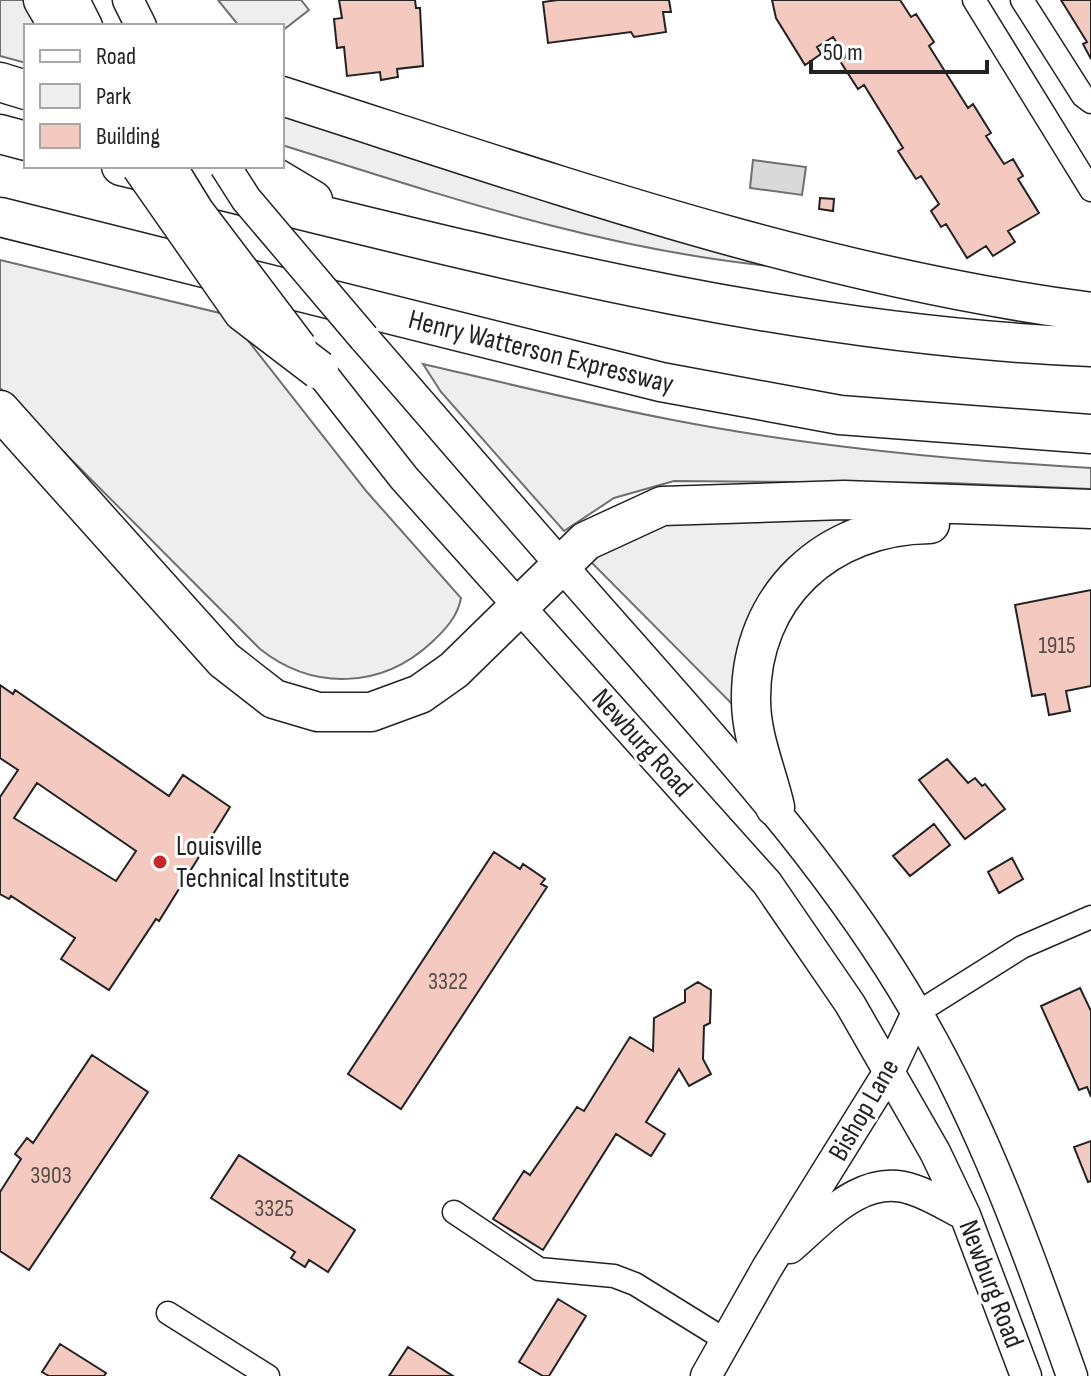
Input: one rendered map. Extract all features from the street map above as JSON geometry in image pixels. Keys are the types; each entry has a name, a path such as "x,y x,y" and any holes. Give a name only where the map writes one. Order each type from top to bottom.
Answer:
{"highway":[{"path":"43,0 57,24"},
{"path":"0,82 24,89"},
{"path":"284,97 557,185 852,267 999,300 1091,312"},
{"path":"0,134 24,140"},
{"path":"129,168 669,295 838,324 1091,347"},
{"path":"142,168 243,312 319,370"},
{"path":"259,168 346,220"},
{"name":"Henry Watterson Expressway","path":"0,217 661,382 741,399 840,415 1091,434"},
{"path":"0,410 224,660 274,699 318,712 371,712 420,694 454,670 516,606 586,541 662,506 844,500 1091,509"},
{"path":"775,807 754,735 752,666 758,641 779,599 817,559 844,543 902,524 1091,526"}],"main road":[{"path":"74,0 86,24"},
{"path":"128,0 140,24"},
{"name":"Newburg Road","path":"172,168 198,210 404,478 767,883 890,1070 965,1215 1026,1376"},
{"name":"Newburg Road","path":"226,168 246,199 364,338 775,807 846,901 917,1013 981,1136 1026,1244 1072,1376"},
{"name":"Bishop Lane","path":"706,1376 767,1268 890,1070 917,1013"},
{"path":"767,1268 851,1197 879,1186 914,1189 965,1215"}],"street":[{"path":"974,0 1091,190"},
{"path":"1022,0 1083,96 1091,102"},
{"path":"917,1013 1022,947 1091,917"},
{"path":"454,1212 539,1269 624,1280 727,1341"},
{"path":"168,1313 268,1376"}],"green space":[{"path":"0,0 26,0 38,24 24,24 24,62 0,56"},
{"path":"218,0 301,0 309,10 284,29 284,24 237,24"},
{"path":"284,114 792,268 727,261 598,237 408,185 284,146"},
{"path":"0,260 228,315 367,492 461,598 446,628 412,658 391,669 347,679 302,672 260,649 0,388"},
{"path":"423,364 642,414 777,438 986,461 1091,468 1091,489 949,483 674,481 614,498 564,531 441,392"},
{"path":"844,518 843,527 733,705 589,560 643,525"}],"shaded area":[{"path":"753,160 806,167 802,195 750,188"}],"building":[{"path":"339,0 415,0 416,8 420,8 423,66 397,69 398,77 381,80 380,72 347,76 344,47 337,48 334,19 342,18"},
{"path":"669,0 671,12 663,12 666,32 634,37 631,32 548,43 543,2"},
{"path":"772,0 900,0 911,17 916,14 934,42 929,46 968,108 973,104 991,133 986,136 1004,164 1013,159 1023,176 1018,179 1039,213 1008,231 1015,242 993,256 986,246 967,258 946,224 941,227 931,211 939,204 921,176 916,179 898,151 903,148 864,85 858,89 840,61 846,57 833,37 817,47 821,54 805,65 776,18"},
{"path":"1061,0 1091,0 1091,59 1083,44 1087,42"},
{"path":"820,198 834,199 833,211 819,209"},
{"path":"1091,590 1091,686 1066,691 1070,711 1049,715 1045,694 1032,696 1015,605"},
{"path":"0,685 13,694 15,690 169,796 183,775 230,807 159,921 156,919 109,990 61,959 75,938 11,896 9,899 0,894 0,797 18,770 0,758","holes":["37,783 136,851 116,881 14,818"]},
{"path":"947,759 968,783 975,778 982,786 985,784 1005,809 965,839 919,780"},
{"path":"934,824 950,845 910,876 893,856"},
{"path":"494,852 520,869 523,864 545,879 541,884 547,887 401,1109 348,1074"},
{"path":"1012,858 1023,879 999,893 988,872"},
{"path":"698,982 711,990 710,1023 704,1026 703,1059 711,1074 689,1086 679,1069 646,1122 665,1134 651,1156 616,1134 543,1250 493,1219 524,1171 530,1175 577,1107 584,1111 630,1037 653,1051 654,1018 685,1002 685,990"},
{"path":"1080,988 1091,1011 1091,1097 1087,1087 1079,1090 1041,1006"},
{"path":"92,1055 148,1092 29,1270 0,1251 0,1192 21,1159 15,1154 27,1138 33,1143"},
{"path":"1091,1141 1091,1181 1088,1182 1074,1147"},
{"path":"239,1155 355,1230 328,1272 309,1260 305,1267 291,1258 295,1252 211,1198"},
{"path":"558,1299 586,1316 549,1376 543,1376 519,1362"},
{"path":"60,1344 106,1373 104,1376 49,1376 42,1372"},
{"path":"408,1347 453,1376 389,1376"}],"place":[{"name":"Louisville Technical Institute","path":"160,862"}]}
